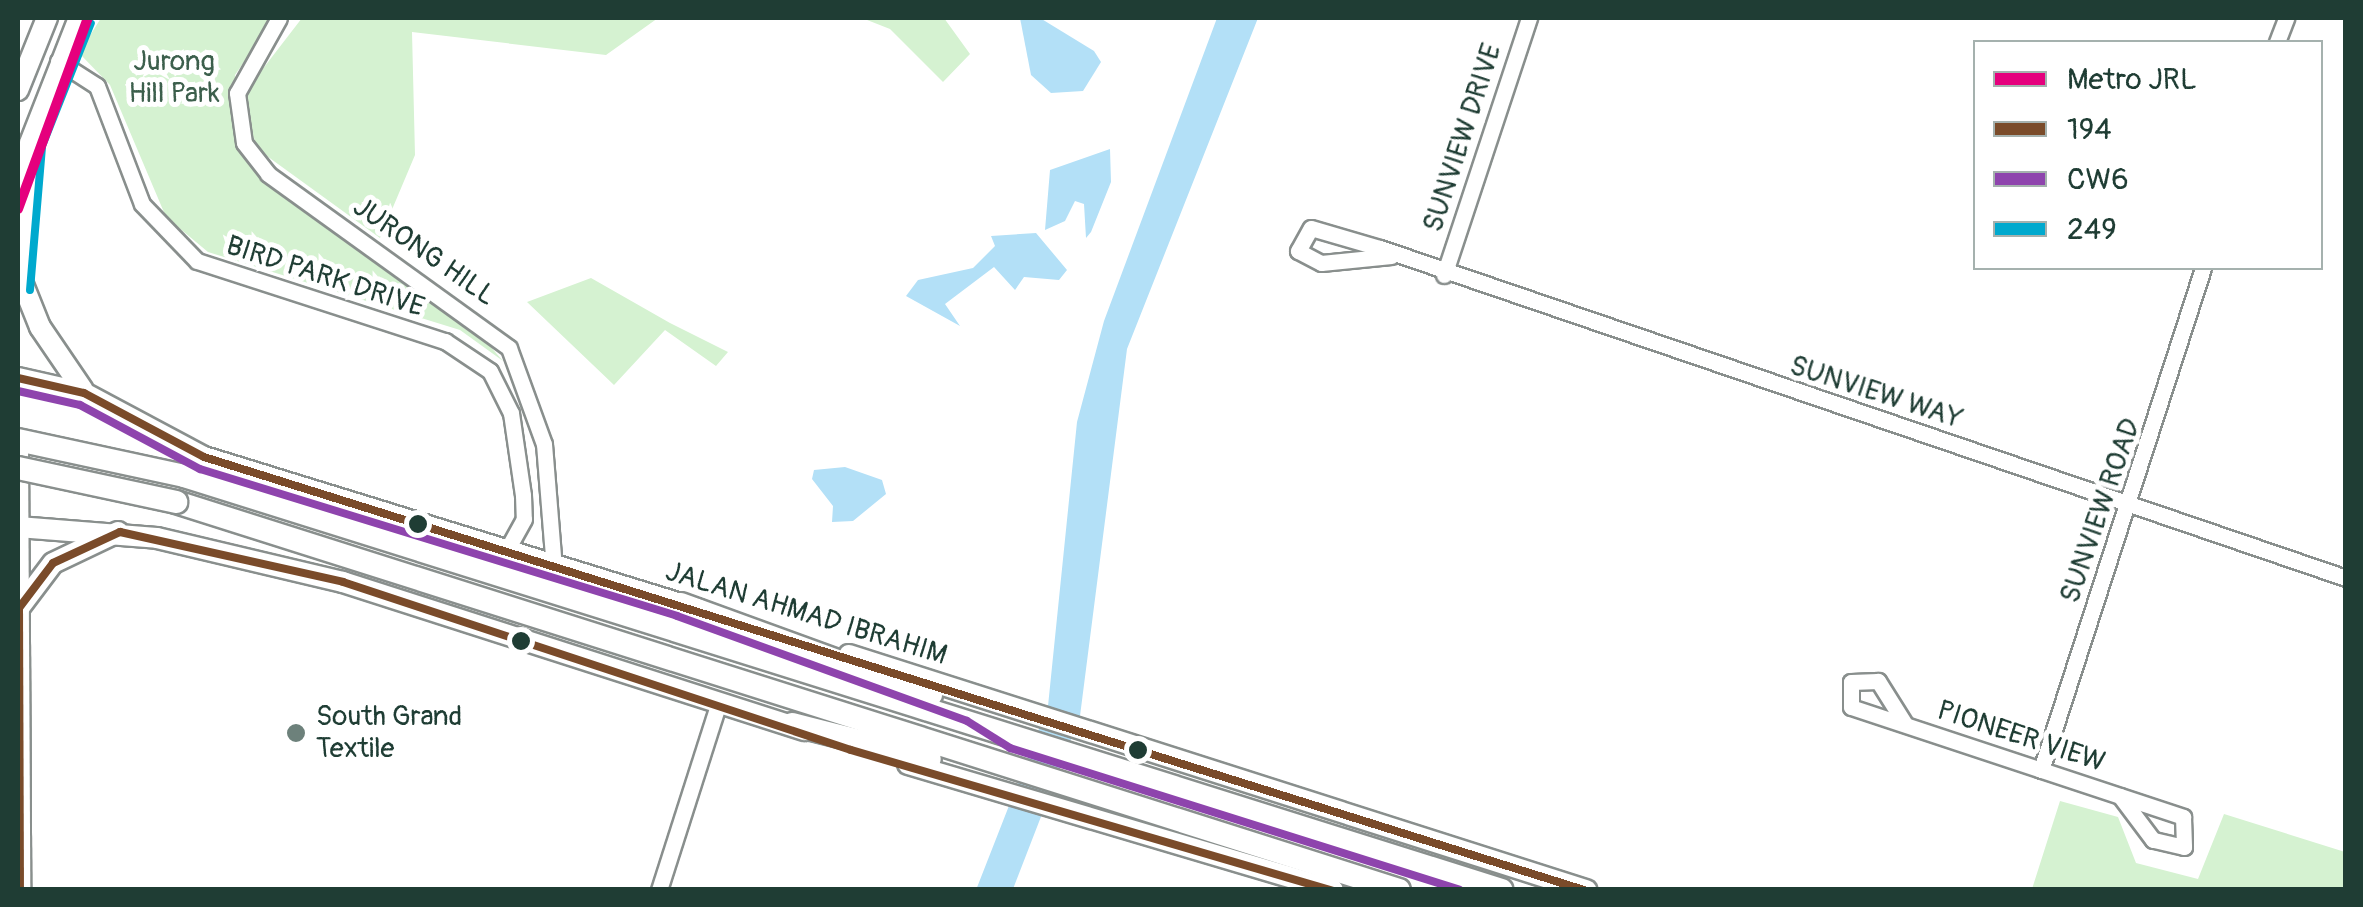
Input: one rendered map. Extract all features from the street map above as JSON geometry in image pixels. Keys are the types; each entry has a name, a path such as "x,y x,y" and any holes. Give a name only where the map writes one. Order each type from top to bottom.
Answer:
{"highway":[{"path":"18,443 184,476 1502,890"},
{"path":"18,468 176,502 1016,772 1400,890"},
{"path":"681,604 973,710 1014,736"},
{"path":"792,724 1016,772"}],"main road":[{"path":"18,90 47,18"},
{"path":"18,289 30,143 58,61 79,18"},
{"path":"18,270 40,326 84,393"},
{"name":"JALAN AHMAD IBRAHIM","path":"18,378 84,393 204,457 1586,890"},
{"path":"18,443 20,890"},
{"path":"18,528 120,532 343,582 792,724 851,750 1333,890"},
{"path":"19,608 52,562 120,532"}],"street":[{"name":"JURONG HILL","path":"279,18 238,92 238,127 253,157 491,330 520,366 540,427 554,566"},
{"name":"SUNVIEW DRIVE","path":"1444,274 1530,18"},
{"name":"BIRD PARK DRIVE","path":"58,61 97,86 142,204 176,245 224,274 469,353 504,390 520,462 524,519"},
{"name":"SUNVIEW WAY","path":"1390,256 1321,263 1298,250 1311,228 2346,578"},
{"name":"SUNVIEW ROAD","path":"2041,770 2202,270"},
{"path":"540,427 520,462 546,464"},
{"path":"506,551 524,519 550,520"},
{"path":"659,890 719,702"},
{"name":"PIONEER VIEW","path":"1905,724 2120,796 2187,820 2184,847 2153,840 2120,796"}],"green space":[{"name":"Jurong Hill Park","path":"101,18 274,18 235,75 236,142 265,180 476,330 503,361 460,330 208,252 166,217 110,85 79,53"},
{"path":"302,18 658,18 606,55 412,32 415,155 380,238 260,151 244,117 248,88"},
{"path":"862,18 944,18 970,54 943,82 890,29"},
{"path":"591,278 728,352 716,366 665,330 614,385 527,302"},
{"path":"2060,801 2118,817 2136,863 2198,879 2224,814 2345,852 2345,889 2032,889"}],"water":[{"path":"1020,18 1040,18 1094,51 1101,62 1083,91 1051,93 1031,75"},
{"path":"1217,18 1258,18 1127,349 1080,716 1013,889 976,890 1048,706 1077,422 1104,321"},
{"path":"1110,149 1111,182 1091,232 1086,238 1084,204 1075,201 1065,221 1045,230 1050,170"},
{"path":"1036,233 1067,270 1059,280 1024,277 1015,290 994,267 945,304 960,326 906,296 918,280 973,268 995,246 991,236"},
{"path":"845,467 882,480 886,494 853,521 832,522 833,506 812,479 814,470"}],"metro line":[{"name":"JRL","path":"18,209 88,18"}],"transit line":[{"name":"249","path":"30,290 42,146 91,23"},
{"name":"194","path":"18,378 84,393 204,457 1584,890"},
{"name":"CW6","path":"18,391 80,405 200,469 677,616 967,721 1010,748 1459,890"},
{"name":"194","path":"20,890 19,608 53,563 120,532 343,582 851,750 1331,890"}],"place":[{"name":"South Grand Textile","path":"296,733"}]}
